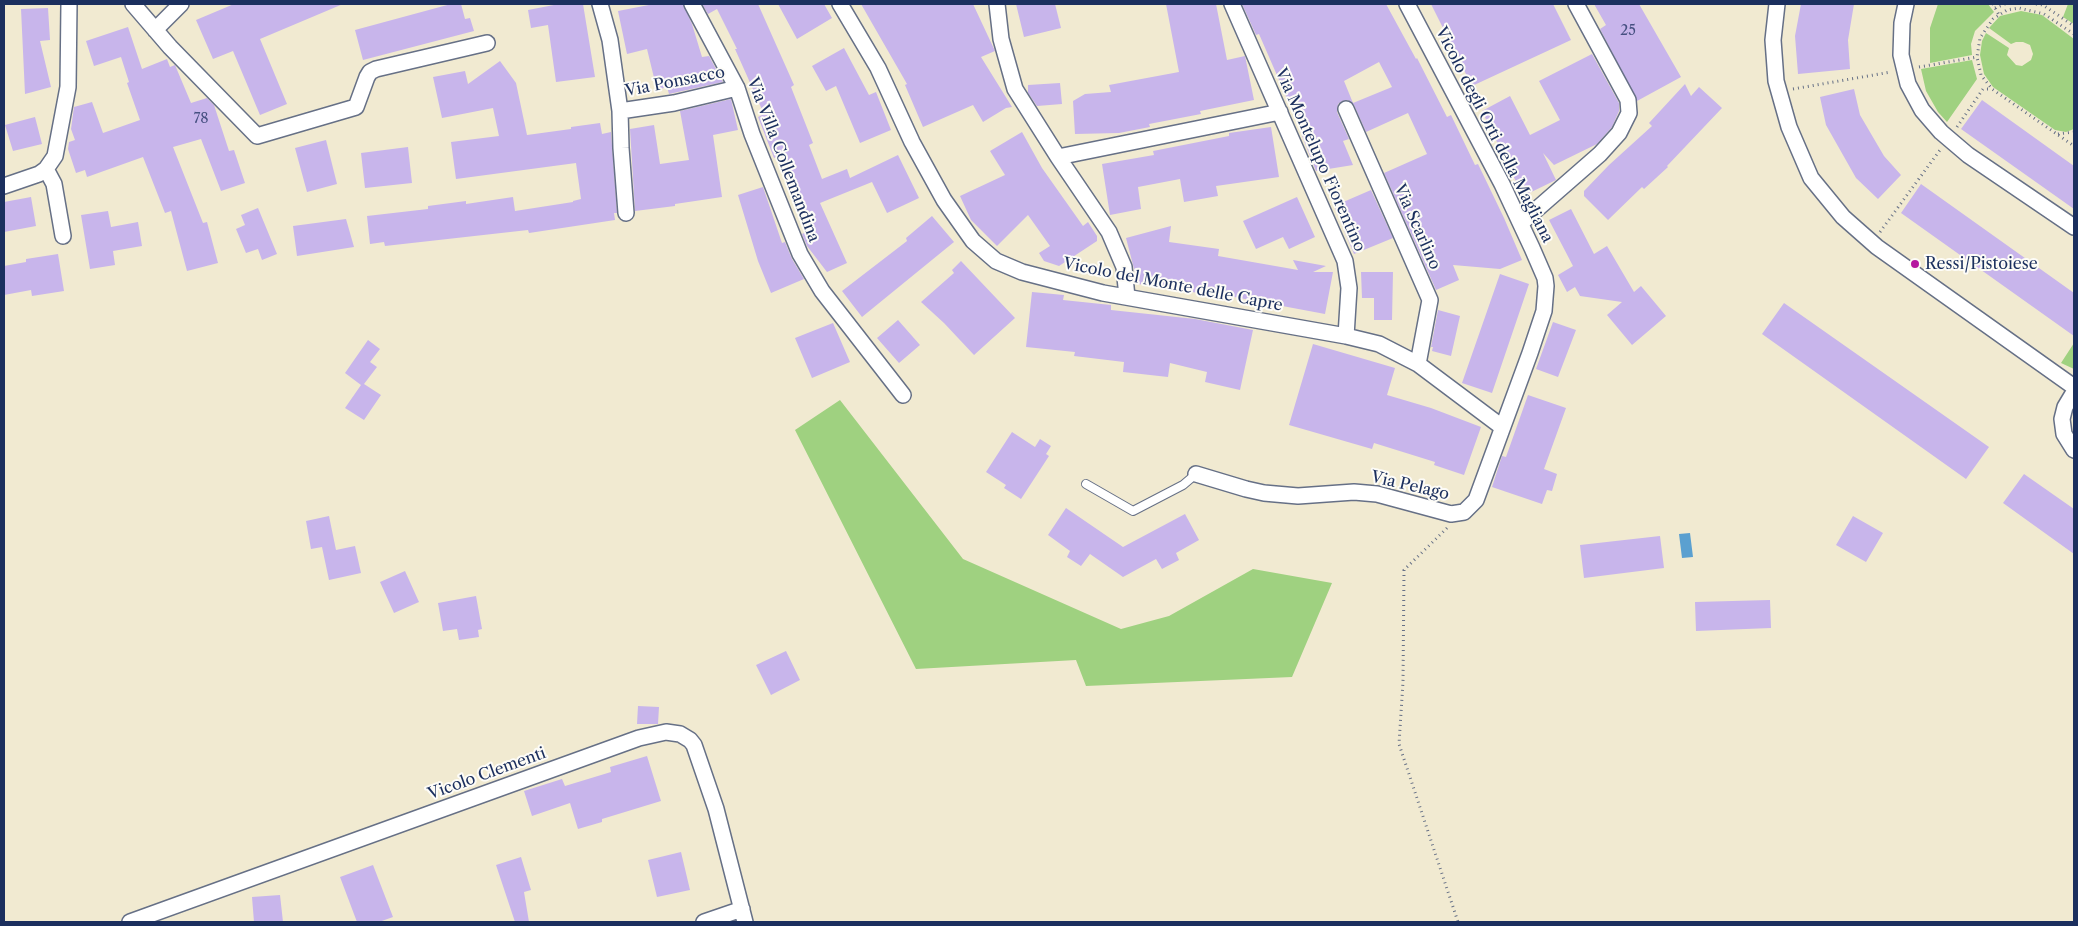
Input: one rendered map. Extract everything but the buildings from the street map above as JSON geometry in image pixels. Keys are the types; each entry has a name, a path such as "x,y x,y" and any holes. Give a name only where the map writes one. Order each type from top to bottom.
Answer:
{"street":[{"path":"4,186 31,178 46,169 55,156 65,109 69,66 69,4"},
{"path":"133,4 155,30 257,136 356,107 367,77 370,72 376,69 487,43"},
{"path":"155,30 181,4"},
{"path":"600,4 610,40 620,110 626,213"},
{"name":"Via Villa Collemandina","path":"692,4 737,88 752,134 787,226 804,261 822,292 903,395"},
{"name":"Vicolo del Monte delle Capre","path":"840,4 878,68 932,181 952,213 973,241 991,257 1010,268 1076,286 1346,336 1379,344 1418,364 1502,426"},
{"path":"997,4 1001,40 1011,80 1020,98 1102,222 1116,247 1124,267 1127,296"},
{"name":"Via Montelupo Fiorentino","path":"1232,4 1345,261 1349,288 1346,336"},
{"name":"Vicolo degli Orti della Magliana","path":"1407,4 1521,223 1545,278 1546,302 1530,353 1502,426"},
{"path":"1521,223 1600,154 1619,133 1629,113 1628,100 1576,4"},
{"path":"1777,4 1773,40 1776,81 1789,127 1811,178 1843,217 1872,243 2074,387"},
{"path":"1906,4 1903,15 1901,55 1908,84 1922,110 1949,139 1968,155 2074,227"},
{"name":"Via Ponsacco","path":"620,110 674,103 737,88"},
{"name":"Via Scarlino","path":"1346,109 1430,300 1418,364"},
{"path":"1058,157 1280,112"},
{"path":"46,169 54,184 63,236"},
{"path":"2074,392 2065,407 2062,419 2064,434 2074,450"},
{"name":"Via Pelago","path":"1196,474 1246,490 1281,496 1354,492 1377,494 1446,513 1464,512 1476,500 1502,426"},
{"name":"Vicolo Clementi","path":"130,922 630,741 666,732 680,734 694,745 716,810 744,916 704,922"}],"lane":[{"path":"1086,484 1133,510 1183,484 1196,474"}],"path":[{"path":"1993,4 1999,15"},
{"path":"1995,8 2005,4"},
{"path":"2036,4 2043,5 2074,26"},
{"path":"2074,34 2044,14 2020,8 2007,10 1992,18 1980,38 1978,57 1981,74 1992,89 2074,146"},
{"path":"1779,91 1978,57"},
{"path":"1872,243 1949,139 1983,89 1992,89"},
{"path":"2058,134 2074,132"},
{"path":"1458,922 1399,744 1403,682 1404,570 1464,512"}],"green space":[{"path":"1938,4 1988,4 1994,12 1975,31 1971,44 1972,55 1930,63 1930,28"},
{"path":"2068,4 2074,4 2074,24 2063,17"},
{"path":"2021,11 2042,15 2074,39 2074,129 2066,132 2055,130 1993,87 1984,74 1980,55 1982,41 1986,33 2009,48 2007,55 2016,65 2022,66 2031,60 2033,54 2030,45 2023,42 2011,44 1989,28 2000,16"},
{"path":"1972,60 1977,79 1947,122 1938,112 1926,91 1921,69"},
{"path":"2074,343 2074,369 2061,363"},
{"path":"840,400 963,559 1121,629 1169,616 1253,569 1332,583 1292,677 1086,686 1076,660 916,669 795,430"}],"water":[{"path":"1690,533 1693,557 1682,558 1679,534"}],"place":[{"name":"Ressi/Pistoiese","path":"1915,264"}]}
